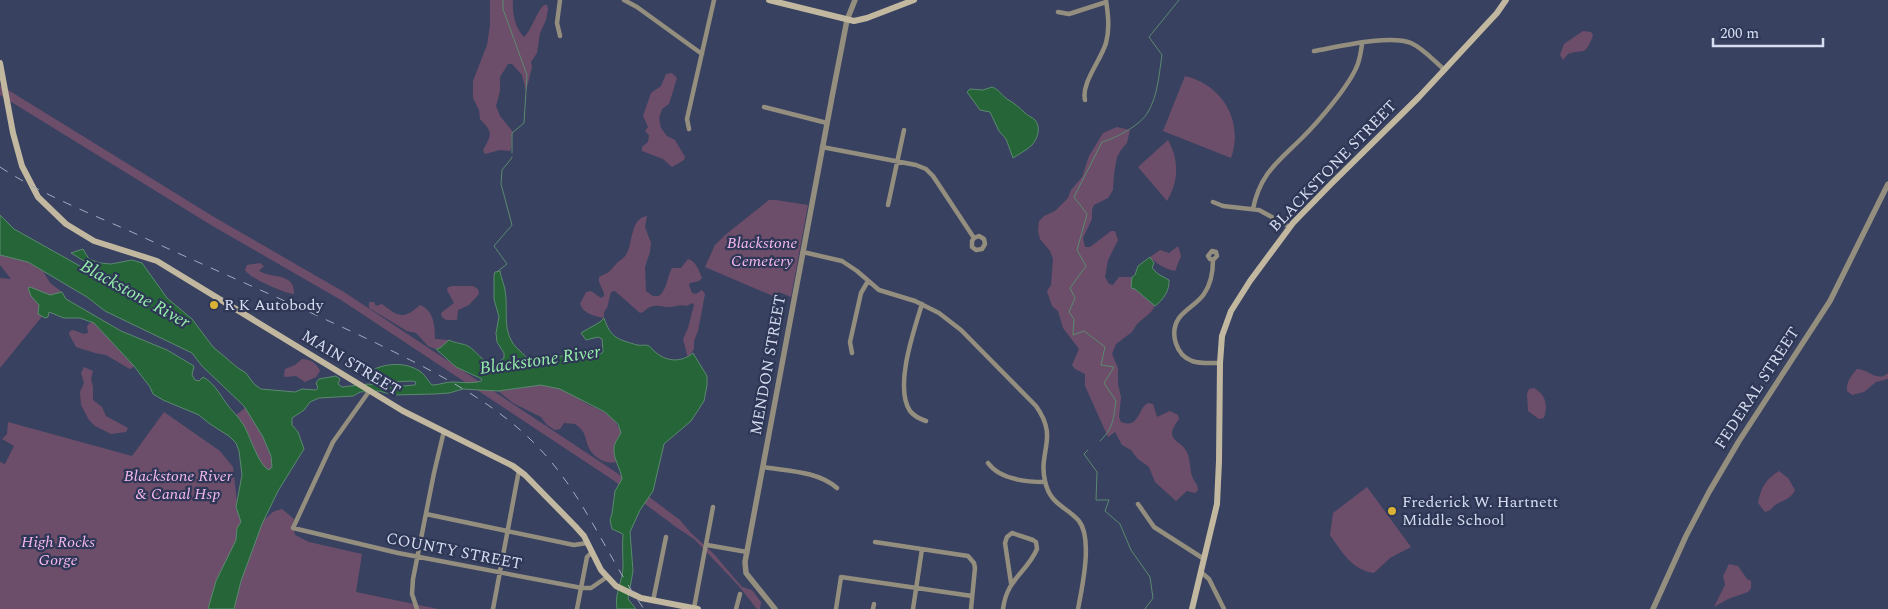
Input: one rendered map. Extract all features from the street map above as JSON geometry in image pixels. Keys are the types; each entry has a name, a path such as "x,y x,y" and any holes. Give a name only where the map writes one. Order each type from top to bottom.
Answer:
{"main road":[{"path":"769,0 854,21 914,0"},
{"name":"BLACKSTONE STREET","path":"1192,609 1218,496 1220,363 1222,336 1231,311 1250,281 1290,227 1330,184 1445,70 1497,13 1506,0"},
{"name":"MAIN STREET","path":"0,63 17,152 27,178 43,203 66,224 85,236 157,261 355,382 368,392 376,394 403,410 496,456 519,470 567,517 587,543 608,579 623,591 640,598 695,609"}],"street":[{"path":"560,0 557,22 560,36"},
{"path":"624,0 637,7 702,54"},
{"path":"689,129 687,119 714,0"},
{"name":"MENDON STREET","path":"775,609 746,573 745,562 847,20 855,0"},
{"path":"1058,12 1068,14 1106,1 1108,18 1107,36 1085,89 1085,100"},
{"path":"1314,51 1389,39 1402,40 1420,48 1445,70"},
{"path":"1253,209 1257,191 1267,174 1316,123 1352,76 1358,64 1362,44"},
{"path":"764,107 827,123"},
{"path":"888,205 904,130"},
{"path":"822,148 916,165 928,170 974,238"},
{"name":"FEDERAL STREET","path":"1653,609 1702,504 1739,441 1830,301 1888,184"},
{"path":"1213,202 1222,206 1253,209 1269,214 1290,227"},
{"path":"803,252 842,261 884,292 922,304 939,313 961,330 1040,412 1047,431 1044,468 1045,482 1056,501 1078,520 1084,534 1084,568 1078,609"},
{"path":"1213,260 1211,278 1205,293 1176,323 1174,337 1179,349 1187,358 1195,362 1220,363"},
{"path":"852,353 850,345 861,293 868,281"},
{"path":"922,304 908,360 904,391 910,410 916,416 926,421"},
{"name":"COUNTY STREET","path":"368,392 333,442 294,528 355,544 417,557 581,588"},
{"path":"417,609 412,588 444,431"},
{"path":"988,464 994,471 1020,480 1045,482"},
{"path":"763,467 820,478 836,488"},
{"path":"493,609 519,470"},
{"path":"1138,504 1154,528 1204,559"},
{"path":"695,609 713,507"},
{"path":"426,514 574,544 587,543"},
{"path":"1003,609 1011,583 1020,575 1037,549 1034,540 1012,533 1007,537 1005,543 1011,583"},
{"path":"653,601 666,537"},
{"path":"875,542 963,555 972,559 975,573 971,609"},
{"path":"707,546 747,552"},
{"path":"914,609 922,549"},
{"path":"577,609 587,557 592,552"},
{"path":"1201,572 1209,579 1224,609"},
{"path":"836,609 841,577 972,596"},
{"path":"581,588 591,588 608,579"},
{"path":"736,609 740,594"}],"green space":[{"path":"490,0 513,0 515,20 518,29 524,37 544,5 547,5 548,9 546,20 540,33 537,53 531,62 532,67 526,91 522,75 512,64 508,64 500,77 500,91 496,106 500,116 513,132 511,149 510,151 500,150 485,154 483,150 490,133 480,119 479,110 473,98 473,81 487,45 490,25"},
{"path":"1583,31 1591,32 1593,35 1586,50 1568,54 1563,60 1560,55 1564,44"},
{"path":"672,73 677,78 669,104 662,109 659,118 661,128 667,136 675,140 685,157 684,160 672,167 663,159 642,151 642,147 648,142 649,135 645,131 648,127 643,116 651,93 661,86 666,74"},
{"path":"1185,76 1210,88 1220,96 1227,107 1235,131 1231,158 1163,131"},
{"path":"0,85 214,217 344,292 617,473 680,520 714,554 742,587 752,590 761,602 760,609 757,609 737,584 694,539 613,480 341,300 211,225 0,95"},
{"path":"1117,127 1130,130 1127,143 1117,157 1113,190 1108,198 1094,205 1092,219 1083,238 1085,247 1090,247 1111,231 1115,231 1118,240 1108,260 1105,277 1109,284 1113,285 1119,277 1132,277 1131,288 1135,289 1155,306 1137,324 1132,332 1116,344 1112,354 1118,368 1118,384 1121,397 1119,417 1121,422 1132,423 1135,421 1148,403 1153,404 1157,417 1170,411 1178,415 1179,419 1173,428 1172,434 1187,452 1192,476 1198,490 1195,493 1187,491 1176,501 1155,482 1149,467 1138,459 1131,450 1122,445 1115,432 1108,437 1085,386 1085,374 1075,369 1072,365 1079,349 1063,328 1058,311 1052,306 1047,291 1051,285 1053,259 1050,251 1040,239 1038,231 1039,221 1044,216 1055,211 1068,198 1071,190 1082,177 1089,156 1103,133"},
{"path":"1168,140 1174,155 1176,170 1174,186 1167,201 1138,167"},
{"name":"Blackstone Cemetery","path":"769,200 808,205 791,297 779,292 773,296 705,267 715,245"},
{"path":"647,216 645,227 651,243 645,267 646,291 653,296 659,296 664,290 672,268 681,268 688,259 695,264 702,278 689,285 692,293 696,294 702,290 705,294 698,331 694,341 694,349 688,358 683,339 688,328 693,303 686,306 653,306 640,313 615,291 611,292 607,308 604,312 604,318 587,312 580,304 586,292 591,291 601,298 604,296 599,277 609,272 624,258 635,226 638,221"},
{"path":"1178,246 1181,256 1175,271 1161,266 1150,257 1160,250 1169,253"},
{"path":"0,255 28,262 43,271 50,283 62,292 0,368 0,278 11,279 0,265"},
{"path":"260,263 264,266 259,271 282,277 291,282 294,294 268,285 245,270 247,265"},
{"path":"473,286 478,289 479,294 469,305 458,310 457,320 446,320 442,317 441,313 454,303 447,290 448,287"},
{"path":"369,302 374,302 376,306 382,304 401,315 409,313 420,305 425,307 431,315 434,324 435,339 449,340 440,348 435,349 428,346 416,333 407,331 369,308"},
{"path":"90,323 94,323 134,366 131,369 106,355 76,347 69,334 70,331 88,333 87,326"},
{"path":"302,359 308,360 317,366 320,371 316,377 305,382 296,376 285,377 285,369 295,365"},
{"path":"84,367 93,371 91,379 93,400 102,407 106,416 128,428 126,432 111,434 95,426 89,420 81,405 80,392 84,383 81,373"},
{"path":"1857,369 1880,377 1888,373 1888,379 1876,382 1864,392 1852,395 1847,391 1847,385"},
{"path":"541,385 554,387 576,397 603,412 615,422 621,433 614,447 616,462 600,460 589,448 583,432 575,424 564,423 560,429 555,430 547,425 541,417 513,403 498,391"},
{"path":"1534,388 1545,401 1544,418 1539,419 1528,411 1527,394 1529,389"},
{"path":"245,408 269,451 272,467 269,470 260,461 245,428 236,415"},
{"name":"High Rocks Gorge","path":"164,412 220,451 233,467 238,511 246,527 212,609 0,609 0,462 5,464 14,446 2,439 7,434 8,422 132,456"},
{"path":"1779,471 1788,478 1795,490 1789,498 1765,512 1758,503 1761,492 1767,480"},
{"path":"1367,487 1411,547 1390,558 1374,573 1360,568 1348,559 1330,535 1333,513"},
{"name":"Blackstone River & Canal Hsp","path":"282,509 294,519 295,535 309,542 362,554 356,592 438,609 231,609 250,525 260,522 273,512"},
{"path":"1729,564 1738,566 1747,579 1751,581 1751,588 1748,592 1728,599 1714,607 1725,585 1723,576"}],"water":[{"path":"992,87 1034,119 1038,126 1037,136 1032,145 1013,158 1006,139 999,131 990,112 980,110 967,92 970,89 983,90"},
{"name":"Blackstone River","path":"0,215 14,229 112,284 116,283 114,279 71,253 83,249 89,259 100,263 111,264 132,260 142,263 167,298 192,319 213,347 246,373 254,384 261,389 295,392 302,389 316,390 318,388 316,383 319,379 336,376 340,379 338,384 342,387 368,384 390,387 415,385 416,382 412,381 373,383 363,376 376,368 392,365 414,368 422,373 432,385 449,382 471,383 481,381 482,379 456,367 436,349 449,340 468,346 483,359 495,365 504,358 504,353 497,342 496,333 499,317 494,299 494,275 495,272 500,271 505,290 506,322 510,337 514,344 529,359 536,360 555,356 588,358 598,355 603,352 602,339 598,337 586,340 581,333 604,318 609,330 616,337 637,345 648,345 659,355 668,359 679,360 693,353 707,376 704,401 691,421 664,444 653,491 640,510 630,532 633,571 628,599 636,609 617,609 616,603 623,572 623,534 612,529 610,520 615,491 622,479 614,452 615,444 621,433 618,424 605,412 560,389 541,385 498,391 463,389 449,393 434,394 394,395 379,391 360,392 353,396 319,398 310,402 304,410 292,418 292,425 298,432 304,449 278,491 262,524 241,581 234,609 208,609 216,581 236,540 237,528 241,522 236,507 242,475 236,443 199,415 153,394 134,366 94,323 80,318 64,318 49,312 48,317 45,318 38,314 39,305 31,296 28,288 30,287 50,295 62,292 66,299 121,331 167,350 194,366 192,375 195,380 199,381 203,377 216,388 243,424 261,462 269,470 272,467 271,456 263,437 244,406 202,366 192,353 105,311 87,297 28,262 0,255"},
{"path":"1150,257 1154,263 1152,268 1169,280 1165,294 1155,306 1135,289 1131,288 1132,277 1135,275 1138,266"}],"waterway":[{"path":"503,0 503,9 527,75 524,123 512,133 512,153"},
{"path":"1100,441 1108,432 1113,418 1116,401 1104,383 1114,367 1101,365 1105,347 1084,331 1073,335 1074,319 1069,312 1075,298 1070,288 1086,266 1077,250 1087,214 1074,197 1102,142 1128,130 1140,122 1148,112 1156,92 1162,55 1149,37 1179,0"},
{"path":"497,272 507,264 494,246 512,225 501,184 502,170 512,157"},
{"path":"1088,450 1084,454 1097,472 1096,500 1109,500 1105,511 1120,524 1131,550 1150,577 1153,598 1145,609"}],"railway":[{"path":"0,167 66,203 376,343 441,376 482,401 521,430 554,466 582,506 630,589 644,609"}],"place":[{"name":"R K Autobody","path":"214,305"},
{"name":"Frederick W. Hartnett Middle School","path":"1392,511"}]}
